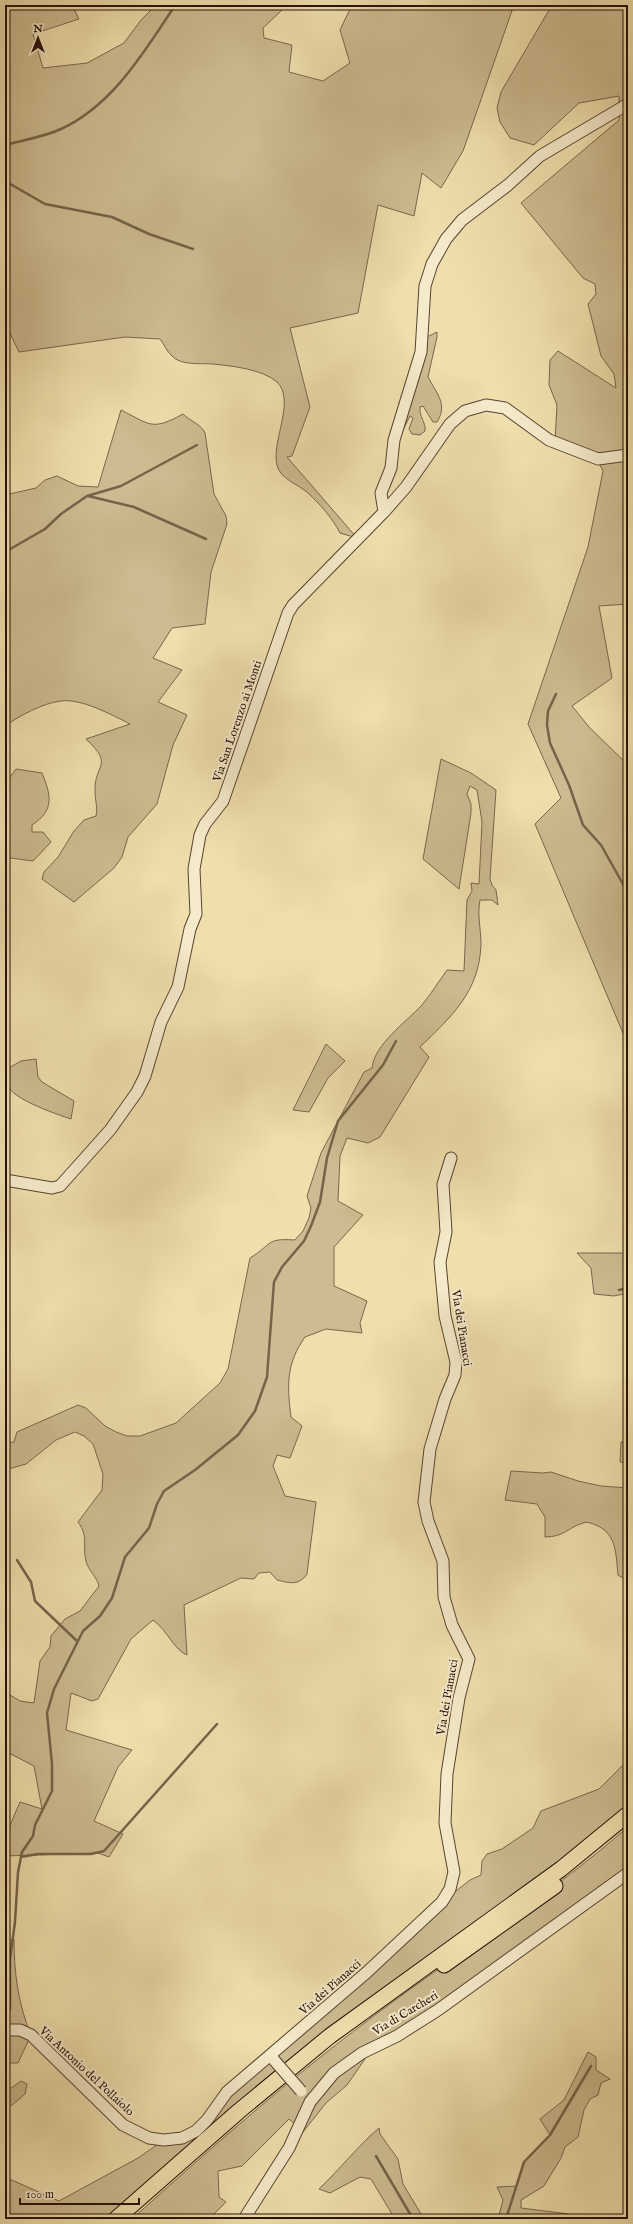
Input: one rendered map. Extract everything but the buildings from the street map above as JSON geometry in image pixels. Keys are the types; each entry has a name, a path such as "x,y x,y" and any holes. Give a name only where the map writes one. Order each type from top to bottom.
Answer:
{"highway":[{"path":"116,2219 239,2111 330,2036 561,1869 628,1814"},
{"path":"132,2219 266,2101 315,2061 413,1986 572,1873 628,1827"}],"street":[{"path":"384,512 381,493 391,468 394,440 421,352 425,286 432,264 446,239 462,220 508,185 540,156 628,104"},
{"name":"Via San Lorenzo ai Monti","path":"5,1180 52,1188 60,1186 110,1130 137,1092 145,1076 161,1022 178,987 190,930 196,914 194,869 200,835 205,824 223,801 288,613 406,487 450,424 465,411 476,407 486,405 505,408 549,440 598,459 628,455"},
{"name":"Via dei Pianacci","path":"272,2058 442,1902 450,1889 454,1872 445,1823 447,1774 459,1698 468,1659 452,1625 444,1597 443,1561 428,1521 424,1502 430,1449 445,1399 456,1375 456,1362 445,1316 440,1262 446,1232 443,1184 451,1158"},
{"name":"Via di Carcheri","path":"244,2219 289,2148 310,2102 334,2073 346,2064 397,2036 438,2010 628,1872"},
{"name":"Via Antonio del Pollaiolo","path":"5,2030 20,2030 31,2035 123,2125 149,2138 164,2140 182,2138 196,2131 207,2120 228,2092 272,2058"},
{"path":"272,2058 310,2102"}],"shaded area":[{"path":"5,5 70,5 73,7 79,19 33,34 43,68 87,63 124,43 141,20 156,5 273,5 283,9 263,28 264,38 292,45 289,72 323,81 350,63 340,30 352,5 514,5 463,151 441,188 422,173 414,216 378,205 358,313 290,328 310,407 292,456 287,457 357,538 340,533 330,517 317,502 304,490 285,478 279,470 276,456 284,410 284,399 282,390 277,382 271,378 255,371 238,367 186,363 176,359 170,354 160,339 125,337 19,352 5,323"},
{"path":"552,5 628,5 628,604 599,606 612,678 572,706 589,727 628,765 628,1045 535,824 561,798 528,724 588,547 603,471 597,459 555,441 557,405 549,385 550,360 558,351 616,388 614,374 601,356 588,304 596,294 595,284 583,278 521,203 619,120 619,96 579,103 534,145 510,138 500,122 497,108 501,92"},
{"path":"437,332 428,377 440,399 442,410 440,416 437,422 433,422 423,406 420,407 420,414 425,431 420,435 412,434 409,429 413,418 410,416 401,434 422,337 429,336"},
{"path":"121,410 152,424 164,423 183,414 201,427 205,433 214,494 226,516 227,524 211,572 205,624 172,628 153,658 182,670 158,702 187,715 173,745 157,804 128,837 122,857 114,868 74,902 42,879 44,872 58,857 74,831 84,820 96,816 96,782 101,760 100,755 95,748 86,739 130,724 96,708 78,702 61,701 39,707 24,714 5,726 5,495 36,488 45,480 57,476 78,486 98,487"},
{"path":"441,759 471,773 496,790 490,879 496,890 498,905 492,900 480,900 479,917 481,945 479,962 475,976 462,1002 443,1025 420,1047 429,1057 380,1137 368,1143 347,1138 340,1156 338,1201 363,1215 334,1247 334,1286 367,1301 360,1323 362,1333 326,1329 305,1337 294,1356 289,1375 291,1417 302,1426 290,1458 277,1455 273,1466 285,1496 316,1502 307,1574 301,1580 290,1583 277,1580 270,1572 259,1573 254,1579 241,1578 184,1605 187,1655 182,1653 174,1645 163,1629 153,1620 131,1639 98,1699 92,1701 71,1693 66,1730 132,1750 118,1767 94,1821 123,1834 109,1857 98,1853 5,1856 5,1837 20,1802 42,1809 34,1766 5,1751 5,1692 20,1701 34,1703 40,1661 50,1647 51,1636 65,1619 80,1611 99,1586 87,1564 83,1532 78,1522 102,1490 103,1474 93,1444 84,1436 75,1432 56,1440 26,1464 5,1470 5,1443 14,1442 17,1432 78,1405 86,1408 105,1426 116,1432 127,1436 140,1436 176,1423 220,1383 228,1369 250,1258 274,1241 295,1240 303,1231 309,1218 311,1208 307,1196 321,1153 364,1072 372,1068 374,1059 384,1042 422,1005 447,970 464,971 467,900 472,891 471,883 479,884 482,822 477,790 470,786 467,794 471,804 471,813 459,889 423,859"},
{"path":"16,769 42,773 49,795 48,808 45,814 32,825 32,832 43,832 51,842 33,861 11,858 5,860 5,784"},
{"path":"326,1044 345,1061 328,1078 309,1112 293,1110"},
{"path":"36,1059 38,1077 42,1082 74,1101 71,1119 20,1098 9,1088 5,1070 21,1061"},
{"path":"577,1253 628,1253 628,1293 614,1296 594,1294 591,1268"},
{"path":"621,1442 628,1442 628,1464 620,1462"},
{"path":"511,1471 551,1472 578,1481 601,1486 628,1488 628,1581 618,1575 616,1554 612,1540 604,1530 598,1526 585,1522 557,1536 545,1537 545,1517 537,1504 505,1500"},
{"path":"628,1760 628,1814 330,2036 116,2219 5,2219 5,2177 59,2201 138,2158 164,2140 182,2138 228,2092 442,1902 470,1880 481,1875 482,1861 487,1854 502,1849 533,1828 541,1811 599,1789"},
{"path":"628,1827 628,1873 438,2010 362,2054 365,2059 347,2085 326,2103 303,2132 289,2119 242,2166 218,2171 219,2197 226,2202 209,2219 132,2219 221,2140 312,2063 407,1992 567,1877"},
{"path":"14,1939 15,1964 20,2000 31,2035 18,2063 10,2063 5,2075 5,1940"},
{"path":"588,2052 596,2057 596,2070 610,2079 601,2083 598,2095 590,2099 584,2110 578,2137 565,2147 561,2158 544,2186 521,2200 521,2208 569,2214 569,2219 498,2219 503,2200 497,2187 517,2186 524,2162 550,2135 540,2119 564,2100"},
{"path":"5,2080 8,2090 21,2081 27,2084 25,2094 5,2111"},
{"path":"379,2128 380,2134 398,2159 403,2184 424,2219 395,2219 371,2179 360,2177 330,2193 319,2189"}],"waterway":[{"path":"5,145 54,132 80,119 96,106 112,92 126,76 174,7"},
{"path":"5,181 45,204 112,217 149,234 193,249"},
{"path":"5,552 45,529 61,514 87,496 121,486 197,445"},
{"path":"88,496 134,507 206,539"},
{"path":"556,694 548,711 547,725 550,743 569,785 583,825 601,845 628,893"},
{"path":"5,2015 10,2009 10,1959 15,1922 18,1872 22,1852 33,1836 35,1825 52,1791 52,1764 47,1713 54,1689 83,1631 100,1616 112,1598 125,1557 149,1528 157,1504 164,1491 195,1470 238,1435 255,1411 267,1377 274,1282 282,1267 304,1241 311,1226 320,1202 327,1158 338,1121 383,1065 396,1041"},
{"path":"619,1290 628,1288"},
{"path":"17,1560 31,1582 35,1601 77,1641"},
{"path":"21,1857 38,1854 91,1854 104,1851 217,1724"},
{"path":"506,2219 524,2162 550,2135 591,2066"},
{"path":"376,2156 413,2219"}]}
